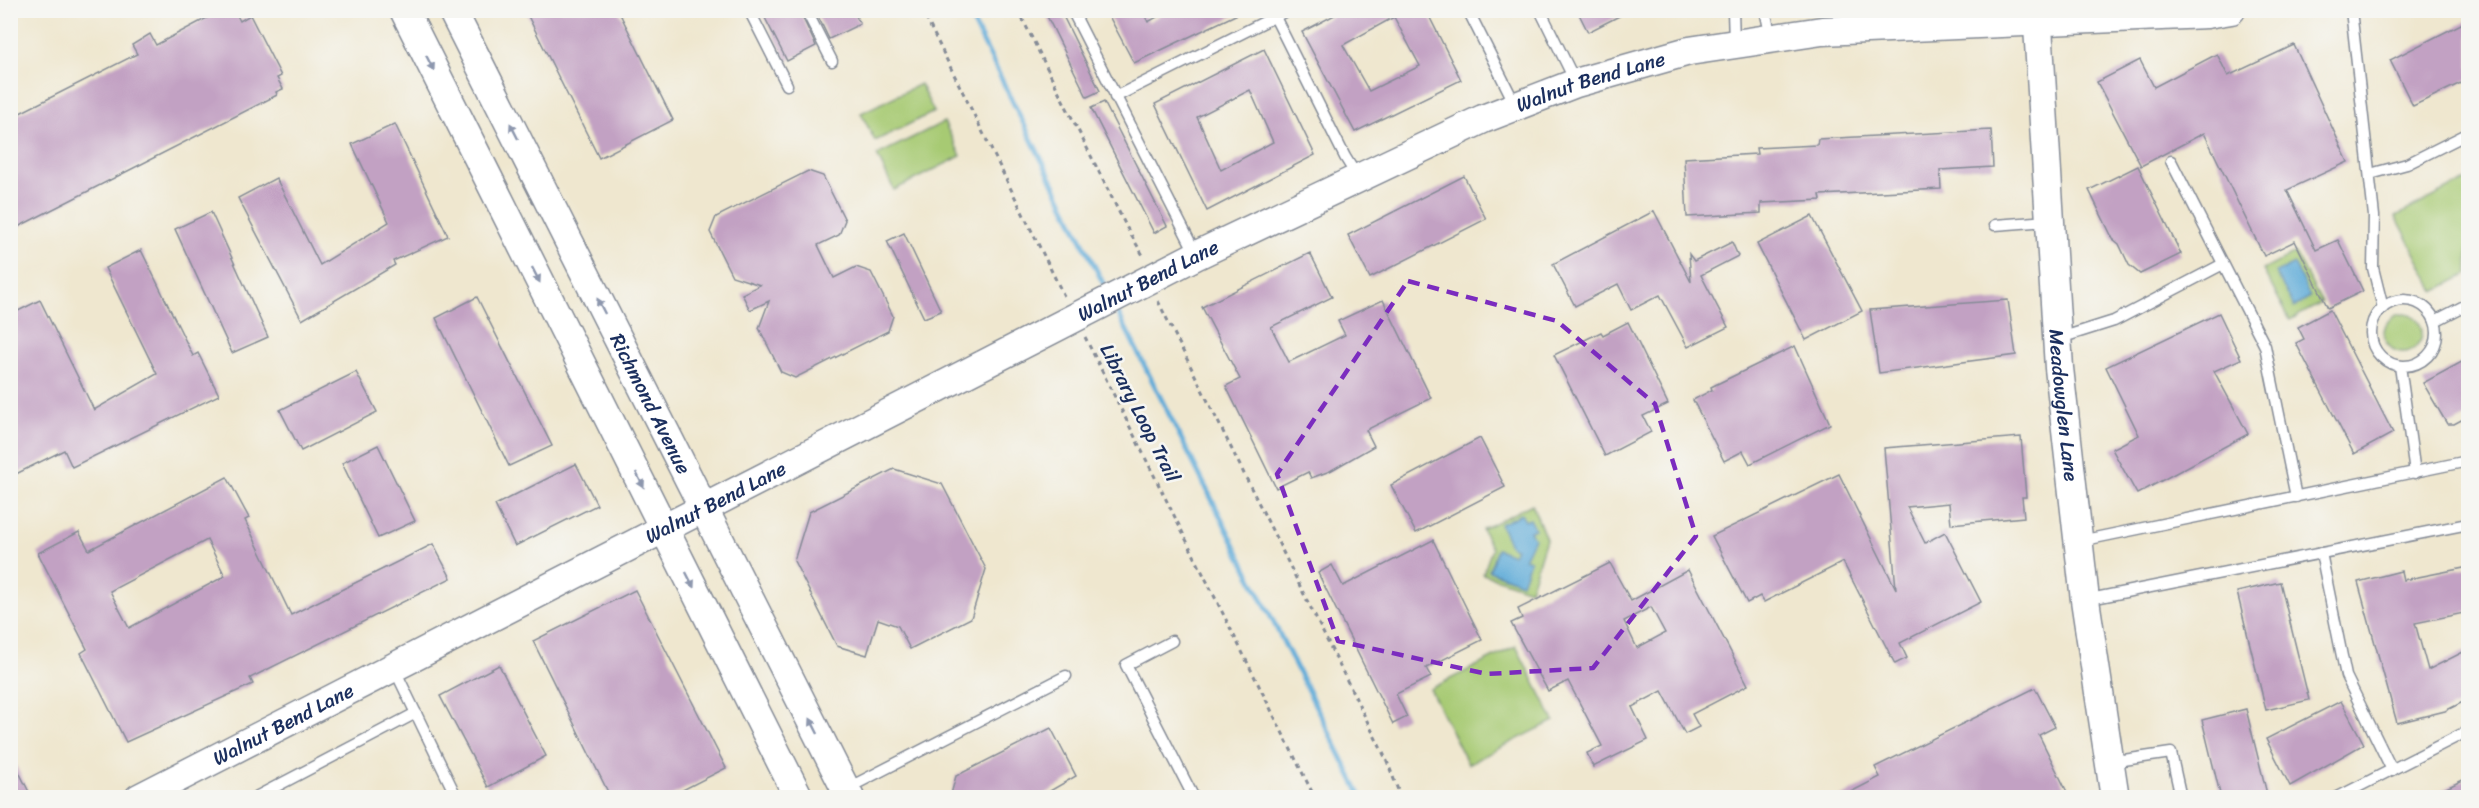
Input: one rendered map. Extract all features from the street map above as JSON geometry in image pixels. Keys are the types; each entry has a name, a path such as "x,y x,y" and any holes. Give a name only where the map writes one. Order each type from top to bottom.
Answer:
{"street":[{"path":"404,10 794,787 829,755"},
{"name":"Richmond Avenue","path":"452,10 848,793"},
{"name":"Walnut Bend Lane","path":"139,798 1080,315 1145,276 1197,255 1516,106 1576,83 1689,51 1885,22 2038,15 2207,14 2231,10"},
{"name":"Meadowglen Lane","path":"2038,15 2057,339 2077,541 2115,798"},
{"path":"518,239 558,219"}],"lane":[{"path":"749,10 786,85"},
{"path":"806,10 832,61"},
{"path":"1072,10 1197,255"},
{"path":"1115,97 1274,14 1288,10"},
{"path":"1468,10 1516,106"},
{"path":"1540,10 1576,83"},
{"path":"1733,10 1734,44"},
{"path":"1766,10 1771,39"},
{"path":"2352,10 2374,216 2373,268 2383,308"},
{"path":"1274,14 1340,148 1358,179"},
{"path":"2370,174 2407,164 2465,135"},
{"path":"2171,161 2265,346 2296,497"},
{"path":"1995,225 2050,220"},
{"path":"2057,339 2114,321 2223,264"},
{"path":"2412,301 2429,311 2435,321 2437,333 2430,354 2422,362 2400,366 2380,356 2373,346 2372,325 2383,308 2391,302 2412,301"},
{"path":"2435,321 2469,304"},
{"path":"2400,366 2415,473"},
{"path":"2077,541 2469,461"},
{"path":"2085,600 2469,524"},
{"path":"2322,553 2346,675 2392,770"},
{"path":"1172,641 1126,665 1194,798"},
{"path":"394,668 454,792"},
{"path":"848,793 1066,676"},
{"path":"254,798 416,713"},
{"path":"2336,798 2469,731"},
{"path":"2109,763 2171,753 2181,798"}],"path":[{"name":"Library Loop Trail","path":"922,10 1080,315 1315,798"},
{"path":"1018,10 1127,228 1145,276 1382,751 1401,798"}],"highlighted area":[{"path":"1408,281 1557,321 1655,404 1696,536 1593,668 1487,674 1338,641 1277,474"}],"green space":[{"path":"920,84 934,112 875,141 861,113"},
{"path":"944,122 961,156 894,190 877,155"},
{"path":"2468,179 2468,274 2435,291 2396,216"},
{"path":"2295,253 2322,303 2290,320 2263,270"},
{"path":"2403,314 2417,319 2422,333 2417,347 2403,352 2389,347 2384,333 2389,319"},
{"path":"1532,504 1546,539 1530,590 1483,574 1492,549 1482,529"},
{"path":"1516,646 1554,721 1468,764 1430,689"}],"water":[{"path":"2294,264 2310,297 2294,307 2276,273"},
{"path":"1521,514 1525,521 1530,519 1535,529 1530,531 1534,538 1524,559 1530,561 1522,583 1489,571 1497,549 1513,555 1516,548 1511,547 1500,524"}],"building":[{"path":"222,10 234,10 240,21 250,15 281,76 277,78 283,89 276,92 277,95 10,231 10,118 137,54 132,45 150,34 156,45"},
{"path":"525,10 618,10 673,120 599,158"},
{"path":"761,10 799,10 816,46 787,61"},
{"path":"815,10 853,10 860,24 829,39"},
{"path":"1044,10 1060,10 1100,91 1087,97"},
{"path":"1120,10 1142,10 1148,22 1170,10 1246,10 1134,63 1109,16"},
{"path":"1344,10 1426,10 1461,80 1355,132 1302,32","holes":["1394,17 1420,66 1369,91 1343,45"]},
{"path":"1577,10 1631,10 1588,32"},
{"path":"2469,20 2469,79 2413,106 2390,60"},
{"path":"2294,45 2348,162 2287,190 2316,250 2338,240 2363,291 2328,308 2295,241 2264,256 2204,133 2141,166 2097,82 2140,60 2154,87 2217,54 2228,76"},
{"path":"1264,49 1315,155 1207,211 1155,104","holes":["1250,90 1273,142 1221,170 1197,117"]},
{"path":"1104,102 1167,226 1154,233 1091,108"},
{"path":"395,124 448,236 393,261 395,265 302,320 238,198 276,178 320,265 389,222 352,144"},
{"path":"1991,130 1993,167 1940,170 1941,189 1820,195 1821,200 1761,203 1761,213 1687,217 1684,158 1757,154 1756,148 1817,145 1818,139"},
{"path":"2138,166 2181,254 2140,274 2129,265 2119,244 2113,239 2089,190"},
{"path":"808,171 823,176 845,220 839,235 818,245 834,278 856,267 871,272 893,316 888,331 795,378 781,372 759,328 769,301 750,310 742,294 760,285 732,276 710,232 716,217"},
{"path":"1464,176 1486,219 1370,278 1348,235"},
{"path":"1654,211 1691,282 1689,254 1694,261 1732,242 1738,256 1701,275 1728,327 1688,347 1660,295 1631,310 1618,284 1575,306 1553,264"},
{"path":"211,212 268,337 232,353 175,229"},
{"path":"1812,216 1862,311 1806,340 1757,244"},
{"path":"904,233 941,311 924,318 887,241"},
{"path":"141,250 193,356 198,353 219,395 72,467 64,450 10,477 10,315 40,300 94,410 157,374 105,268"},
{"path":"1310,253 1332,297 1271,327 1289,362 1345,335 1338,321 1383,300 1431,398 1366,430 1374,446 1330,471 1311,478 1308,472 1276,488 1226,386 1240,379 1202,307"},
{"path":"477,297 552,446 509,466 436,318"},
{"path":"2008,300 2016,355 1879,373 1870,310"},
{"path":"2330,310 2393,433 2354,454 2296,343 2304,339 2298,327"},
{"path":"2219,313 2241,359 2214,371 2248,434 2137,494 2112,449 2139,435 2106,367"},
{"path":"1628,322 1668,404 1643,416 1651,432 1605,456 1554,355 1601,332 1603,335"},
{"path":"1795,346 1830,424 1750,464 1743,451 1724,461 1693,400 1712,390 1711,387"},
{"path":"2469,358 2469,416 2454,424 2447,424 2423,383"},
{"path":"356,372 377,412 301,451 280,410"},
{"path":"2021,437 2026,497 2022,497 2024,517 1951,524 1949,503 1907,507 1925,543 1945,532 1981,602 1900,643 1907,658 1895,664 1843,562 1764,602 1760,596 1747,603 1712,536 1839,474 1896,589 1884,448"},
{"path":"1480,438 1505,487 1416,533 1391,485"},
{"path":"378,445 415,521 378,538 342,463"},
{"path":"576,464 597,505 515,546 495,505"},
{"path":"894,469 942,484 986,569 971,618 910,649 898,626 878,619 867,655 837,646 794,561 809,512"},
{"path":"227,477 249,518 245,520 291,615 433,544 451,578 250,678 253,684 126,742 81,653 87,649 38,553 79,532 89,550","holes":["207,540 225,576 129,628 110,591"]},
{"path":"1433,540 1482,640 1426,668 1431,677 1396,694 1407,717 1393,724 1318,573 1332,565 1343,586"},
{"path":"1610,563 1631,601 1688,570 1748,685 1692,714 1699,727 1685,734 1662,691 1632,707 1648,740 1593,767 1587,753 1602,746 1568,681 1548,691 1511,623 1522,618 1518,609","holes":["1651,607 1665,633 1637,648 1624,621"]},
{"path":"2469,567 2469,612 2415,623 2428,670 2469,649 2469,699 2445,711 2397,723 2358,582 2401,571 2403,580"},
{"path":"2280,582 2309,700 2266,710 2237,592"},
{"path":"635,590 726,768 667,798 611,798 533,641"},
{"path":"499,665 546,756 488,787 440,696"},
{"path":"2035,688 2055,727 2039,735 2070,798 1839,798 1880,777 1875,767"},
{"path":"2341,701 2364,744 2290,786 2266,739"},
{"path":"2246,709 2268,798 2221,798 2202,720"},
{"path":"1051,728 1076,776 1038,798 950,798 956,776"},
{"path":"10,754 32,798 10,798"},
{"path":"2469,777 2469,798 2426,798"}],"waterway":[{"path":"967,10 1107,291"},
{"path":"1115,307 1362,798"}]}
